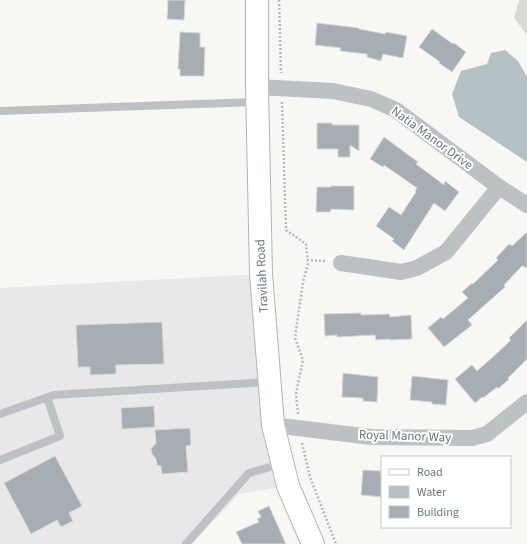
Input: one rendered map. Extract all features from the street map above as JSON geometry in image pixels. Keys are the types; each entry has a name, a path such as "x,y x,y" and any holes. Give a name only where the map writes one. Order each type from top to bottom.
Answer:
{"main road":[{"name":"Travilah Road","path":"257,0 257,95 261,274 273,425 288,486 313,544"}],"street":[{"name":"Natia Manor Drive","path":"257,95 282,88 333,91 371,99 396,110 499,187 527,205"},
{"path":"341,263 401,272 417,268 446,252 499,187"},
{"name":"Royal Manor Way","path":"273,425 371,437 472,438 487,434 527,402"}],"lane":[{"path":"0,111 257,95"},
{"path":"0,414 54,395 269,382"},
{"path":"0,460 60,436 47,397"},
{"path":"186,544 249,473 282,463"}],"path":[{"path":"279,0 286,230 306,244 307,260 295,338 303,360 296,393 299,428 310,477 336,544"},
{"path":"307,260 341,263"}],"shaded area":[{"path":"519,0 527,0 527,35 514,18"},
{"path":"261,274 288,486 239,494 192,544 0,544 0,288"}],"water":[{"path":"505,50 518,61 527,77 527,162 459,117 452,94 461,71 487,64 491,53"}],"building":[{"path":"168,0 185,0 184,20 167,19"},
{"path":"317,23 407,36 403,58 383,54 381,61 367,57 367,54 340,51 341,48 315,45"},
{"path":"432,29 466,52 452,72 419,47"},
{"path":"180,32 200,33 200,47 205,47 204,76 180,76 180,69 178,69"},
{"path":"317,123 332,123 332,125 359,125 359,151 350,145 350,157 338,157 338,149 317,149"},
{"path":"384,137 418,162 416,164 444,185 445,181 459,192 445,211 434,203 404,250 392,241 394,239 376,226 389,207 401,215 417,188 384,165 383,167 370,159"},
{"path":"354,186 354,210 331,209 330,212 316,212 317,187"},
{"path":"527,232 527,268 522,266 504,285 505,287 468,320 472,325 444,347 428,328 441,317 443,319 468,298 462,292 472,283 473,284 498,260 496,258 509,244 512,246"},
{"path":"361,313 361,315 389,314 390,317 411,315 412,339 376,340 375,335 337,337 337,335 325,336 324,314"},
{"path":"527,320 527,359 498,389 497,387 475,403 455,379 472,365 477,371 511,340 509,338"},
{"path":"162,322 164,364 116,365 116,374 90,375 90,367 78,367 76,325"},
{"path":"343,373 378,377 377,402 363,401 363,398 342,397"},
{"path":"412,376 448,380 446,405 410,400"},
{"path":"154,406 155,427 122,429 121,408"},
{"path":"190,428 191,445 186,446 188,472 162,474 161,466 157,465 151,449 156,443 155,430"},
{"path":"55,456 82,506 69,513 73,521 61,527 57,520 31,534 4,483"},
{"path":"363,470 381,471 381,497 361,495"},
{"path":"269,506 286,544 242,544 236,532 259,522 257,519 261,517 258,511"}]}
